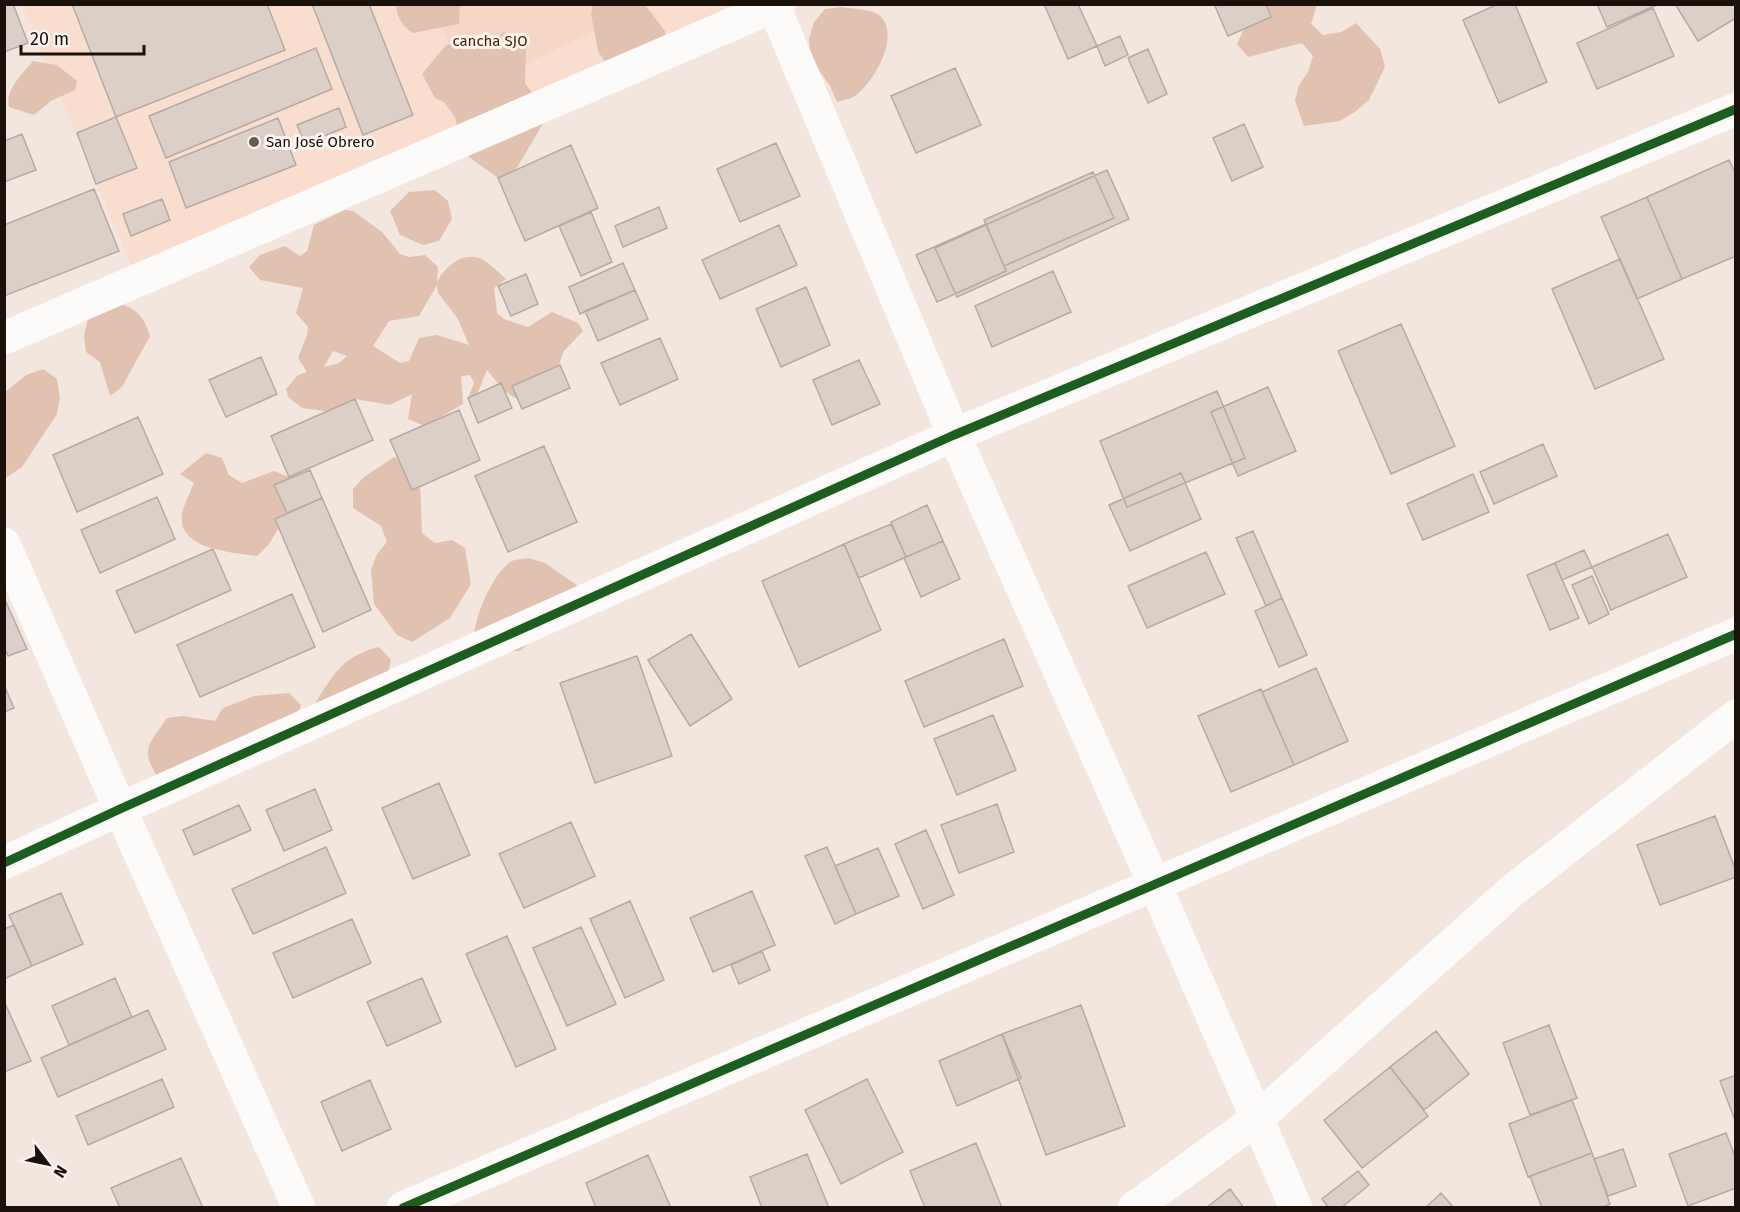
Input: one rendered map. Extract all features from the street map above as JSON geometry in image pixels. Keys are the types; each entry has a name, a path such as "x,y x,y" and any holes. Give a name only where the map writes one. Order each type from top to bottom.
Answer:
{"street":[{"path":"4,338 775,5 954,435 1296,1208"},
{"path":"4,863 954,435 1736,109"},
{"path":"4,544 299,1208"},
{"path":"403,1208 1736,634"},
{"path":"1134,1208 1258,1118 1513,890 1736,716"}],"shaded area":[{"name":"San José Obrero","path":"721,4 726,16 132,268 22,5"},
{"path":"396,5 460,5 459,24 413,33 401,21"},
{"path":"593,5 645,5 665,31 666,48 617,80 598,51 591,14"},
{"path":"1255,5 1317,5 1311,24 1323,35 1341,32 1356,23 1380,49 1385,67 1369,100 1340,121 1304,126 1295,101 1299,85 1308,72 1313,56 1302,43 1248,57 1237,44"},
{"path":"842,7 876,13 885,24 888,34 883,58 870,80 855,96 837,102 830,86 810,57 809,39 814,22 825,9"},
{"path":"504,32 526,49 525,83 535,97 544,122 515,171 498,178 462,152 455,117 444,102 435,98 422,74 446,45 462,40 490,42"},
{"path":"33,61 57,65 77,81 75,90 51,101 34,115 9,107 8,100 15,82"},
{"path":"435,190 448,201 452,219 439,241 423,245 400,235 390,211 409,192"},
{"path":"345,210 353,211 382,232 400,254 409,257 425,255 438,267 437,282 454,262 466,257 479,258 490,264 506,279 494,288 497,313 504,319 528,327 552,312 578,323 583,331 564,351 552,382 519,400 504,391 487,370 475,399 468,398 474,383 470,375 461,376 463,404 425,426 408,419 412,394 390,405 355,399 337,413 302,408 288,397 286,389 298,375 307,372 298,358 308,327 296,313 303,288 260,280 249,267 260,255 285,246 300,256 307,251 314,225","holes":["437,285 438,293 458,319 469,345 437,335 419,338 409,361 400,363 373,346 389,321 419,316","333,351 347,356 339,363 324,367"]},
{"path":"116,302 142,318 150,336 122,387 110,396 100,362 86,352 84,335 88,319"},
{"path":"43,369 57,379 60,398 57,414 22,467 7,477 5,476 5,392 26,375"},
{"path":"206,453 222,458 229,475 242,483 274,471 289,477 297,498 269,544 257,556 209,547 188,535 183,526 183,510 194,483 180,474"},
{"path":"394,457 410,463 420,481 422,533 435,543 452,540 465,548 471,584 450,618 412,642 397,635 374,604 371,570 377,554 387,542 381,526 353,508 353,489 364,477"},
{"path":"529,558 545,563 588,593 547,625 520,651 503,651 474,634 478,615 491,585 503,568 512,561"},
{"path":"379,647 391,660 387,678 319,719 316,702 334,674 356,655"},
{"path":"289,693 301,705 290,738 159,779 149,761 148,754 151,741 167,718 183,716 215,721 223,708 254,696"}],"green space":[{"name":"cancha SJO","path":"431,5 649,5 471,90"}],"building":[{"path":"4,4 13,4 28,43 4,52"},
{"path":"72,4 267,4 285,50 116,117"},
{"path":"312,4 369,4 413,115 363,135"},
{"path":"1044,4 1078,4 1097,46 1068,59"},
{"path":"1214,4 1266,4 1271,17 1228,36"},
{"path":"1498,4 1515,4 1547,82 1499,103 1463,20"},
{"path":"1597,4 1659,4 1607,27"},
{"path":"1675,4 1736,4 1736,18 1698,41"},
{"path":"1653,8 1674,56 1597,89 1577,43"},
{"path":"1120,36 1128,55 1105,66 1097,46"},
{"path":"316,48 332,89 166,158 149,116"},
{"path":"1148,49 1167,94 1148,103 1128,58"},
{"path":"955,68 981,125 916,153 891,96"},
{"path":"339,108 346,127 305,144 297,125"},
{"path":"116,117 137,168 96,184 77,133"},
{"path":"278,118 296,165 186,208 169,162"},
{"path":"1244,124 1263,167 1232,181 1213,138"},
{"path":"22,134 36,170 4,182 4,141"},
{"path":"776,143 800,196 740,222 717,169"},
{"path":"571,145 598,208 525,241 498,178"},
{"path":"1729,160 1736,174 1736,256 1682,279 1647,197"},
{"path":"1107,170 1129,219 957,297 935,248"},
{"path":"1093,172 1114,218 1004,266 984,220"},
{"path":"94,189 119,251 4,296 4,225"},
{"path":"1647,197 1682,279 1637,299 1601,217"},
{"path":"162,199 170,220 131,236 123,214"},
{"path":"659,207 667,228 623,247 615,226"},
{"path":"591,212 612,262 581,276 559,226"},
{"path":"986,224 1006,271 937,302 916,255"},
{"path":"779,225 797,265 720,299 702,260"},
{"path":"1620,259 1664,359 1595,389 1552,289"},
{"path":"623,263 635,290 580,314 569,287"},
{"path":"1053,271 1071,312 992,347 975,306"},
{"path":"526,274 538,304 511,316 498,286"},
{"path":"806,287 830,345 781,367 756,309"},
{"path":"635,290 648,319 598,341 585,311"},
{"path":"1401,324 1455,446 1391,474 1338,351"},
{"path":"660,338 678,379 620,405 601,363"},
{"path":"261,357 277,394 226,417 209,380"},
{"path":"859,360 880,404 832,425 813,380"},
{"path":"560,365 570,388 522,409 512,386"},
{"path":"501,383 512,408 478,423 468,398"},
{"path":"1268,387 1296,451 1238,476 1211,412"},
{"path":"1217,391 1245,458 1127,507 1100,441"},
{"path":"355,399 373,440 289,477 271,436"},
{"path":"459,410 480,460 412,490 390,440"},
{"path":"138,417 163,474 77,512 53,455"},
{"path":"1543,444 1557,476 1494,504 1480,472"},
{"path":"544,446 577,522 508,552 475,476"},
{"path":"310,470 322,498 287,513 274,485"},
{"path":"1181,473 1201,519 1130,551 1109,505"},
{"path":"1473,474 1489,512 1423,540 1407,504"},
{"path":"157,497 175,539 100,573 81,530"},
{"path":"322,498 371,610 323,632 275,519"},
{"path":"927,505 943,541 906,557 891,522"},
{"path":"891,524 906,557 859,578 844,544"},
{"path":"1253,531 1282,598 1266,606 1236,538"},
{"path":"1668,534 1687,577 1611,610 1592,567"},
{"path":"943,541 960,579 921,597 904,558"},
{"path":"844,544 881,630 799,667 762,581"},
{"path":"213,549 231,590 135,633 116,591"},
{"path":"1584,550 1592,567 1562,580 1555,563"},
{"path":"1206,552 1225,594 1147,628 1128,586"},
{"path":"1555,563 1579,618 1550,630 1527,575"},
{"path":"1592,576 1609,614 1589,624 1572,585"},
{"path":"292,594 315,647 200,697 177,645"},
{"path":"1282,598 1307,655 1279,667 1255,611"},
{"path":"6,602 27,649 8,656 4,647 4,603"},
{"path":"691,634 732,699 690,726 648,660"},
{"path":"1004,639 1023,686 924,727 905,681"},
{"path":"637,656 672,756 595,783 560,683"},
{"path":"1316,668 1348,741 1294,765 1262,692"},
{"path":"4,685 14,708 4,712"},
{"path":"1261,689 1294,765 1231,792 1198,716"},
{"path":"993,715 1016,770 957,795 934,739"},
{"path":"439,783 470,855 413,879 382,808"},
{"path":"315,789 332,830 284,851 266,810"},
{"path":"997,804 1014,852 959,873 941,825"},
{"path":"239,805 251,830 194,855 183,830"},
{"path":"1715,816 1736,871 1736,877 1660,905 1637,845"},
{"path":"571,822 595,876 524,908 499,854"},
{"path":"926,830 954,895 923,909 895,844"},
{"path":"326,847 346,893 253,934 232,889"},
{"path":"827,847 856,914 835,924 805,856"},
{"path":"878,848 899,896 856,914 835,866"},
{"path":"752,891 775,945 713,972 690,918"},
{"path":"61,893 83,944 32,966 9,915"},
{"path":"630,901 664,980 625,998 590,919"},
{"path":"352,919 371,963 293,998 273,953"},
{"path":"14,925 32,966 4,979 4,929"},
{"path":"581,927 616,1004 567,1026 533,948"},
{"path":"507,936 556,1049 516,1067 466,954"},
{"path":"762,951 770,970 739,984 731,965"},
{"path":"115,978 132,1017 69,1045 52,1006"},
{"path":"422,978 441,1022 387,1046 367,1002"},
{"path":"4,1001 31,1061 4,1072"},
{"path":"1081,1005 1125,1126 1046,1155 1002,1034"},
{"path":"148,1010 166,1049 58,1097 41,1058"},
{"path":"1549,1025 1577,1098 1530,1115 1503,1043"},
{"path":"1436,1031 1469,1074 1424,1110 1390,1067"},
{"path":"1002,1034 1021,1078 957,1106 939,1061"},
{"path":"1390,1067 1428,1116 1362,1168 1324,1120"},
{"path":"1736,1075 1736,1123 1720,1081"},
{"path":"162,1079 174,1107 88,1145 76,1116"},
{"path":"867,1079 903,1152 841,1184 805,1110"},
{"path":"370,1080 391,1129 342,1151 321,1102"},
{"path":"1572,1100 1592,1153 1528,1177 1509,1124"},
{"path":"1726,1133 1736,1159 1736,1188 1688,1206 1669,1154"},
{"path":"976,1143 1002,1208 925,1208 910,1171"},
{"path":"1623,1149 1636,1186 1608,1196 1594,1159"},
{"path":"1592,1153 1610,1204 1601,1208 1542,1208 1530,1176"},
{"path":"807,1154 829,1208 762,1208 750,1177"},
{"path":"648,1155 671,1208 596,1208 586,1183"},
{"path":"181,1158 203,1208 120,1208 111,1188"},
{"path":"1358,1171 1369,1185 1341,1208 1329,1208 1322,1199"},
{"path":"1230,1189 1244,1208 1206,1208"},
{"path":"1441,1193 1454,1208 1425,1208"}],"cycle path":[{"path":"4,863 954,435 1736,109"},
{"path":"403,1208 1736,634"}],"place":[{"name":"San José Obrero","path":"254,142"}]}
